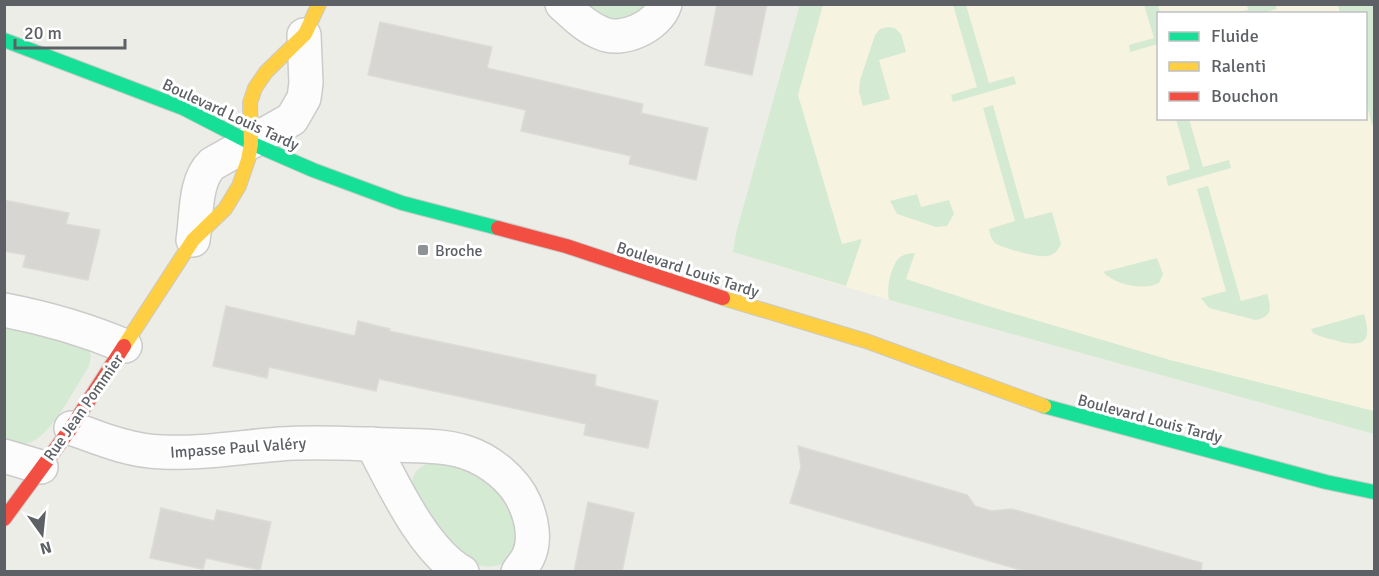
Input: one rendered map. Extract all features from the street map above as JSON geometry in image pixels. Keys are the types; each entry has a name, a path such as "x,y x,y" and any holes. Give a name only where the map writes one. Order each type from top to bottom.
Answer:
{"street":[{"name":"Rue Jean Pommier","path":"251,143 251,97 272,66 304,35 319,4"},
{"path":"562,4 585,24 603,35 636,32 653,22 665,4"},
{"name":"Rue Jean Pommier","path":"4,519 71,428 193,240 199,190 205,171 212,164 292,119 304,99 306,83 304,35"},
{"name":"Boulevard Louis Tardy","path":"4,40 183,108 251,143 313,170 402,203 566,246 744,305 866,341 1059,411 1326,482 1374,492"},
{"name":"Rue Jean Pommier","path":"4,310 98,334 125,346"},
{"name":"Impasse Paul Valéry","path":"71,428 129,448 160,452 207,453 291,443 334,442 433,446 466,452 508,478 521,494 530,514 533,535 529,556 518,572"},
{"path":"372,444 409,512 434,545 454,567 462,572"},
{"name":"Rue Jean Pommier","path":"4,456 41,467"}],"shaded area":[{"path":"800,5 1374,5 1374,434 889,300 733,252 736,233"}],"green space":[{"path":"800,4 823,5 798,95 842,244 862,239 846,286 733,252 736,233"},
{"path":"591,5 652,5 631,23 595,19"},
{"path":"953,5 966,5 989,83 1014,76 1016,84 953,102 951,95 977,87"},
{"path":"1144,5 1158,5 1160,12 1157,12 1157,44 1130,52 1129,45 1154,38"},
{"path":"1247,5 1275,5 1277,9 1266,12 1237,12 1248,10"},
{"path":"1374,5 1374,124 1372,125 1367,106 1367,12 1340,12 1338,6"},
{"path":"895,28 901,34 906,52 879,60 890,99 863,106 859,92 860,80 875,35 880,29"},
{"path":"993,105 1025,219 1052,212 1061,244 1052,255 1036,256 1012,250 995,243 991,236 989,229 1015,221 983,108"},
{"path":"1176,120 1189,120 1203,167 1229,160 1231,168 1168,186 1166,176 1190,169"},
{"path":"1208,186 1241,301 1267,294 1270,308 1268,315 1261,319 1255,320 1209,308 1201,298 1226,291 1197,189"},
{"path":"917,194 921,207 949,200 954,214 947,226 936,227 897,214 890,201"},
{"path":"915,253 906,279 1170,360 1374,411 1374,434 889,300 889,283 894,265 900,257"},
{"path":"1157,258 1163,274 1159,283 1153,285 1138,286 1122,283 1108,277 1103,272"},
{"path":"1364,314 1367,335 1362,342 1341,342 1313,333 1311,329"},
{"path":"5,319 88,346 91,356 89,366 54,422 36,439 25,444 5,441"},
{"path":"432,461 479,471 519,515 517,548 505,563 490,566 467,561 457,554 441,535 419,503 412,488 416,472"}],"building":[{"path":"717,4 767,4 752,75 705,65"},
{"path":"380,22 492,47 487,68 643,104 641,113 708,128 696,180 629,164 631,156 521,131 526,110 368,75"},
{"path":"4,200 69,213 66,224 100,230 88,280 23,267 26,255 4,251"},
{"path":"226,306 355,336 358,321 390,329 389,331 596,375 595,386 658,401 648,448 584,435 586,424 379,379 376,391 269,367 267,378 213,366"},
{"path":"798,446 967,495 975,506 991,511 1012,509 1202,563 1201,572 1028,572 790,503 801,467"},
{"path":"588,502 634,513 622,572 574,572"},
{"path":"161,508 214,521 217,510 271,522 260,570 206,558 203,569 150,558"}],"traffic: fast":[{"path":"4,40 183,108 251,143 313,170 402,203 498,228"},
{"path":"1044,406 1326,482 1374,492"}],"traffic: slow":[{"path":"124,346 193,240 225,209 239,186 251,144 250,103 255,88 266,72 305,34 319,4"},
{"path":"723,298 866,341 1044,406"}],"traffic: jam":[{"path":"498,228 566,246 723,298"},
{"path":"4,519 71,428 124,346"}],"place":[{"name":"Broche","path":"423,250"}]}
